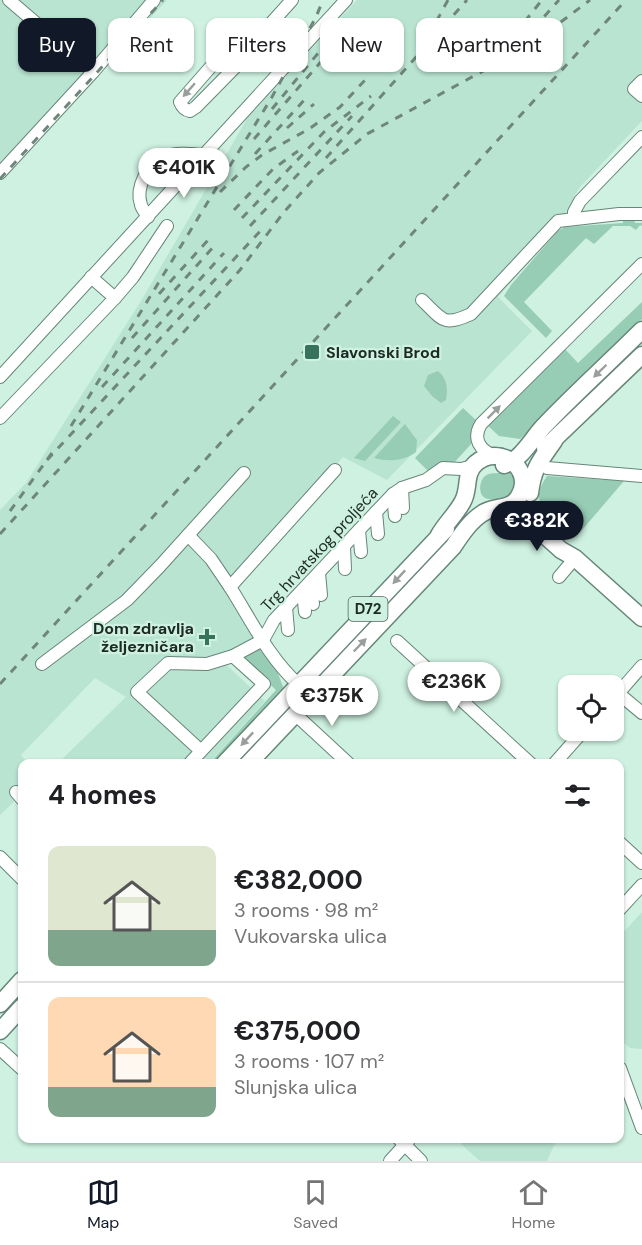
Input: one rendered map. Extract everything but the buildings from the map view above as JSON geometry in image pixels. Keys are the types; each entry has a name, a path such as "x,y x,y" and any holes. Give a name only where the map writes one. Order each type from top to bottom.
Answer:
{"main road":[{"name":"D72","path":"439,535 463,502 467,479 473,466 483,459 503,458 517,449 542,428 642,330"},
{"name":"D72","path":"496,513 520,509 531,462 642,355"},
{"name":"D72","path":"253,759 453,547 471,523 511,505 554,441"},
{"name":"D72","path":"229,759 463,512 472,499 475,478 481,469 489,465 500,466 503,458"},
{"path":"503,458 518,467 534,512 568,546 575,558"},
{"path":"474,493 478,503 496,513 527,521 561,550 575,558 642,618"},
{"path":"0,1004 18,984"},
{"path":"0,1031 18,1011"}],"street":[{"path":"9,0 30,18"},
{"path":"96,68 154,0"},
{"path":"276,18 292,0"},
{"path":"308,41 346,0"},
{"path":"0,173 93,72"},
{"path":"0,377 279,72"},
{"path":"642,81 634,89 642,96"},
{"path":"574,218 574,212 580,201 642,137"},
{"path":"148,217 141,206 139,194 148,171 166,156 204,155"},
{"path":"422,300 441,318 448,322 456,321 471,314 558,221 642,214"},
{"path":"0,418 115,298 133,277 168,226"},
{"path":"503,458 483,450 478,443 479,429 642,264"},
{"path":"92,277 115,298"},
{"name":"Trg hrvatskog proljeća","path":"263,640 274,620 394,494 426,480 443,468 473,466"},
{"path":"547,468 642,476"},
{"path":"230,587 335,470"},
{"path":"42,664 127,600 244,473"},
{"path":"394,494 395,516 394,494"},
{"path":"372,516 374,538"},
{"name":"Trg hrvatskog proljeća","path":"188,535 211,559 263,640 284,670 298,684"},
{"path":"348,543 349,565 348,543"},
{"path":"559,577 575,558"},
{"path":"315,577 317,600 315,577"},
{"path":"290,604 292,626"},
{"path":"201,751 137,692 168,663 207,664 233,656 263,640"},
{"path":"397,640 526,759"},
{"path":"194,759 264,684 233,656"},
{"path":"624,686 642,666"},
{"path":"624,701 642,713"},
{"path":"295,714 344,759"},
{"path":"558,759 574,741"},
{"path":"624,847 642,863"},
{"path":"0,856 18,875"},
{"path":"624,905 642,885"},
{"path":"0,1049 18,1065"},
{"path":"624,1079 642,1128"},
{"path":"390,1161 402,1143"},
{"path":"405,1143 410,1161"},
{"path":"406,1143 421,1161"}],"shaded area":[{"path":"0,0 167,0 150,18 108,18 108,63 0,179"},
{"path":"357,0 642,0 642,121 579,188 557,229 498,297 532,331 387,480 343,457 226,587 255,640 218,657 265,701 213,759 62,759 126,697 95,678 21,755 24,759 18,759 18,798 0,815 0,510 26,483 141,301 248,117 290,72 308,72 308,53 320,40 320,72 404,72 404,18 340,18"},
{"path":"634,218 635,223 642,223 642,226 640,225 636,230 630,226 613,226 594,244 586,238 524,302 552,331 546,338 504,296 557,232 564,227 623,223 623,219"},
{"path":"642,302 642,319 520,439 499,436 486,424 563,347 578,363"},
{"path":"438,371 445,380 447,388 446,400 441,403 424,386 428,375"},
{"path":"463,408 477,421 472,443 453,464 429,472 415,458"},
{"path":"393,416 401,422 365,461 354,458"},
{"path":"405,424 417,440 416,452 396,460 374,458"},
{"path":"508,471 516,485 509,497 490,499 481,494 481,481 485,476"},
{"path":"547,476 624,481 576,537 541,504 539,493"},
{"path":"260,647 264,648 277,671 285,692 221,759 214,759 276,690 241,657"},
{"path":"642,912 642,1049 630,1048 624,1043 624,932"},
{"path":"555,1143 547,1161 480,1161 461,1144"}],"railway":[{"path":"0,179 163,0"},
{"path":"71,426 272,97 323,0"},
{"path":"438,18 448,0"},
{"path":"326,158 467,0"},
{"path":"528,18 542,0"},
{"path":"543,18 559,0"},
{"path":"0,534 240,270 284,212 319,173 367,134 529,46 590,0"},
{"path":"0,684 626,0"},
{"path":"272,109 319,52"},
{"path":"254,139 320,63"},
{"path":"220,192 262,155 309,129 340,107 366,79"},
{"path":"242,218 324,132 371,96"},
{"path":"255,154 307,97"},
{"path":"287,128 314,104"},
{"path":"250,226 352,116"},
{"path":"234,210 273,169 298,151"},
{"path":"47,460 264,227"},
{"path":"159,294 209,239"},
{"path":"132,338 215,245"},
{"path":"102,387 224,253"},
{"path":"10,511 52,453"}],"place":[{"name":"Slavonski Brod","path":"312,352"},
{"name":"Dom zdravlja željezničara","path":"207,637"}]}
